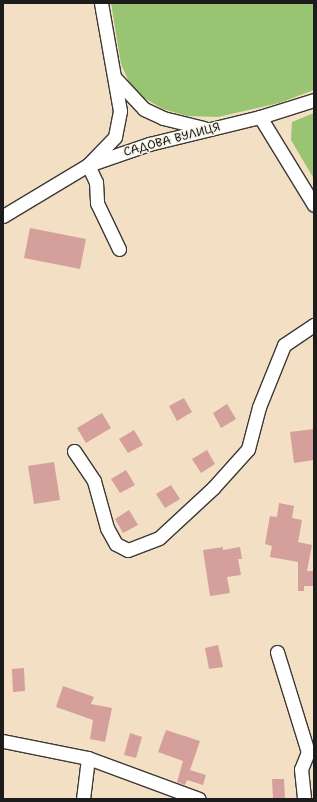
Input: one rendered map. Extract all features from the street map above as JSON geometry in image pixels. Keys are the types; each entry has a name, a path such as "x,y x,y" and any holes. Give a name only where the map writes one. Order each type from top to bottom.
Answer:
{"street":[{"path":"101,3 120,111 118,127 114,137 88,165 96,182 96,203 119,249"},
{"path":"115,78 144,109 189,126 212,129"},
{"name":"САДОВА ВУЛИЦЯ","path":"3,216 88,165 149,144 260,117 314,100"},
{"path":"260,117 314,205"},
{"path":"74,451 94,481 107,528 116,544 128,550 159,538 213,488 248,449 259,407 284,345 314,325"},
{"path":"277,652 308,752 301,769 304,799"},
{"path":"3,741 88,758 199,799"},
{"path":"83,799 88,758"}],"green space":[{"path":"111,3 314,3 314,90 279,103 218,117 187,116 163,109 144,98 129,82 121,64"},
{"path":"314,113 314,179 291,140 292,122"}],"building":[{"path":"30,228 86,239 80,269 24,258"},
{"path":"184,398 192,412 177,421 169,406"},
{"path":"227,404 236,419 221,428 213,413"},
{"path":"102,413 111,428 86,443 77,428"},
{"path":"314,429 314,460 294,463 290,432"},
{"path":"134,430 143,445 128,453 119,439"},
{"path":"207,450 215,464 201,473 192,459"},
{"path":"54,462 60,500 34,504 28,466"},
{"path":"126,470 135,485 120,493 111,479"},
{"path":"171,485 180,499 165,508 156,494"},
{"path":"279,503 294,506 292,518 302,520 298,542 312,545 307,571 314,571 314,586 304,586 304,591 298,591 298,562 270,557 272,546 265,544 270,516 277,517"},
{"path":"129,510 138,525 123,533 115,519"},
{"path":"223,547 223,550 240,547 242,559 238,559 241,575 227,577 230,593 210,596 203,550"},
{"path":"218,645 223,667 209,669 205,648"},
{"path":"24,668 25,691 13,692 12,669"},
{"path":"63,686 94,697 91,704 112,708 105,742 90,739 93,720 56,707"},
{"path":"166,730 200,741 190,770 206,775 203,785 187,780 185,785 177,782 183,761 158,752"},
{"path":"130,733 142,737 136,758 124,755"},
{"path":"272,779 284,779 285,799 273,799"}]}
